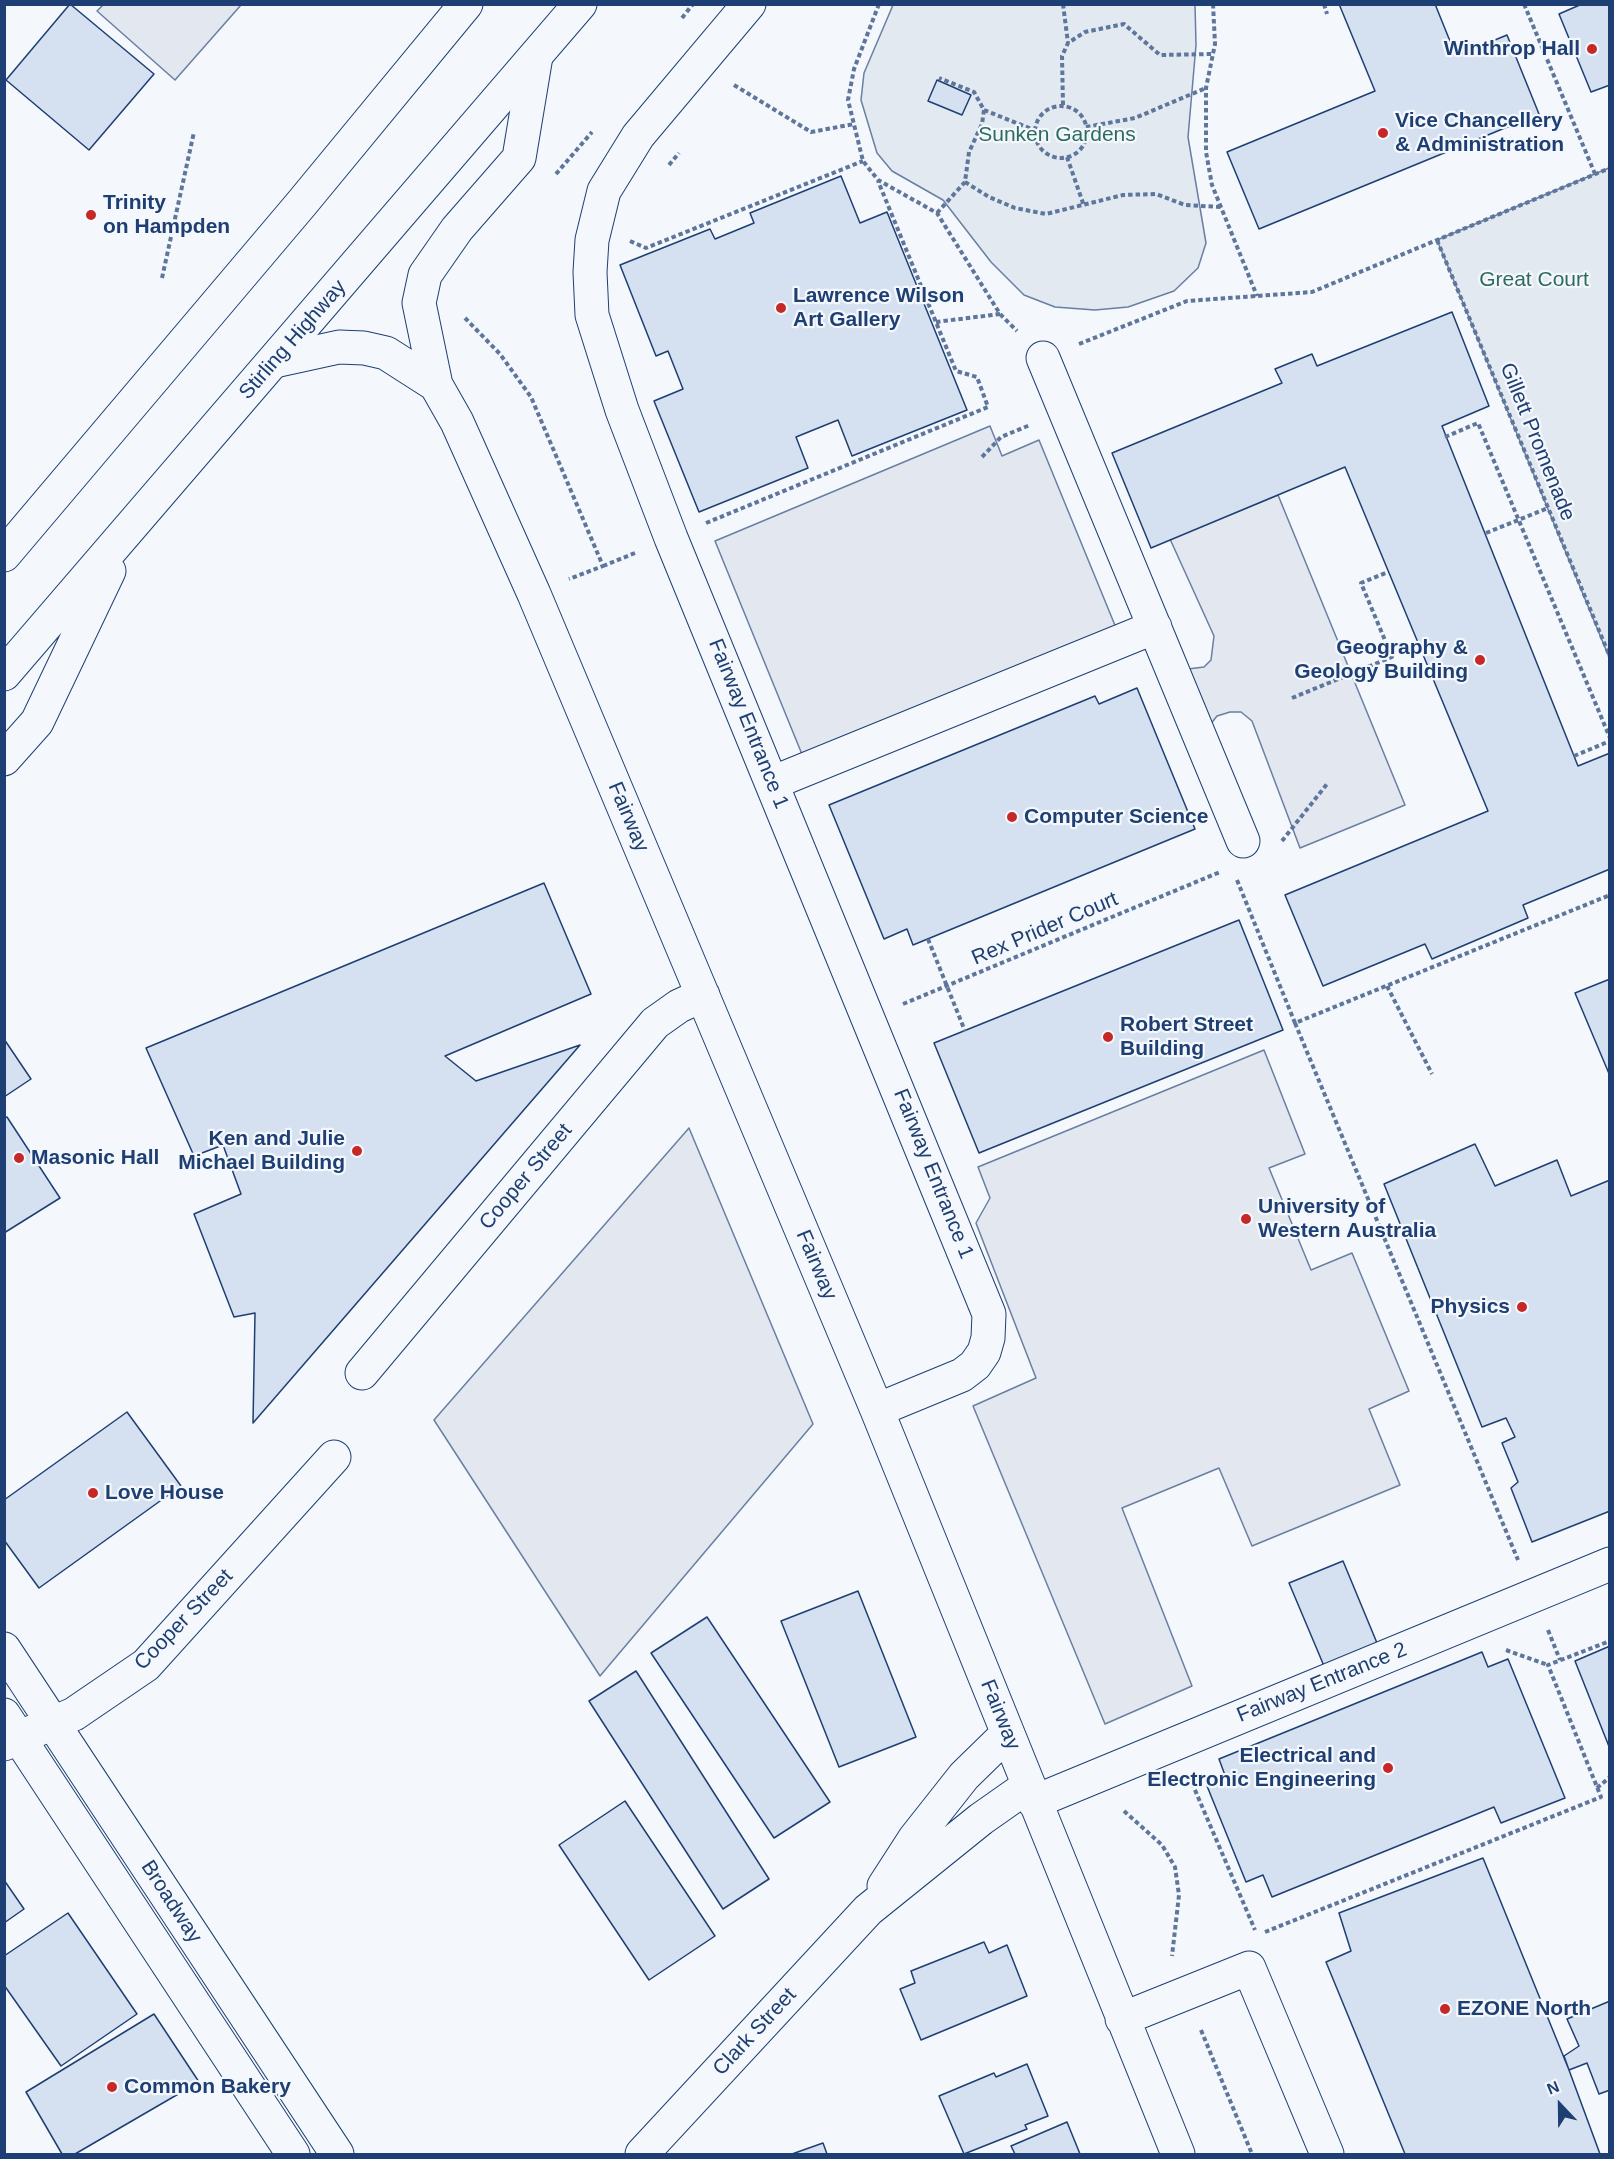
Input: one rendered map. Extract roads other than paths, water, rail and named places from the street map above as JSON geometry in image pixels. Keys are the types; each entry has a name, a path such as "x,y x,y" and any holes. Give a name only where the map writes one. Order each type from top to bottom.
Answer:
{"main road":[{"path":"4,555 279,231 466,4"},
{"name":"Stirling Highway","path":"4,674 580,4"},
{"name":"Fairway Entrance 1","path":"749,4 638,136 604,191 592,240 590,272 592,315 622,410 671,538 981,1288 990,1322 984,1352 962,1376 877,1410"},
{"path":"436,385 419,303 425,275 457,229 519,158 536,56"},
{"path":"275,361 339,346 364,348 386,354 436,385"},
{"path":"1043,358 1244,841"},
{"name":"Fairway","path":"436,385 458,422 534,594 703,995 877,1410 1178,2154"},
{"path":"4,759 37,722 127,531"},
{"path":"772,783 1155,627"},
{"name":"Cooper Street","path":"362,1373 655,1023 679,1005 703,995"},
{"name":"Cooper Street","path":"10,1733 53,1723 74,1714 146,1665 334,1457"},
{"name":"Fairway Entrance 2","path":"1031,1794 1610,1564"},
{"name":"Broadway","path":"4,1649 337,2154"},
{"name":"Broadway","path":"10,1733 293,2154"},
{"name":"Clark Street","path":"868,1910 915,1838 964,1776 1007,1734"},
{"name":"Clark Street","path":"642,2154 868,1910 981,1819 1031,1794"},
{"path":"1122,2019 1249,1968 1327,2154"}],"place":[{"name":"Winthrop Hall","path":"1592,49"},
{"name":"Vice Chancellery & Administration","path":"1383,133"},
{"name":"Trinity on Hampden","path":"91,215"},
{"name":"Lawrence Wilson Art Gallery","path":"781,308"},
{"name":"Geography & Geology Building","path":"1480,660"},
{"name":"Computer Science","path":"1012,817"},
{"name":"Robert Street Building","path":"1108,1037"},
{"name":"Ken and Julie Michael Building","path":"357,1151"},
{"name":"Masonic Hall","path":"19,1158"},
{"name":"University of Western Australia","path":"1246,1219"},
{"name":"Physics","path":"1522,1307"},
{"name":"Love House","path":"93,1493"},
{"name":"Electrical and Electronic Engineering","path":"1388,1768"},
{"name":"EZONE North","path":"1445,2009"},
{"name":"Common Bakery","path":"112,2087"}],"park label":[{"name":"Sunken Gardens","path":"1057,135"},
{"name":"Great Court","path":"1534,280"}]}
